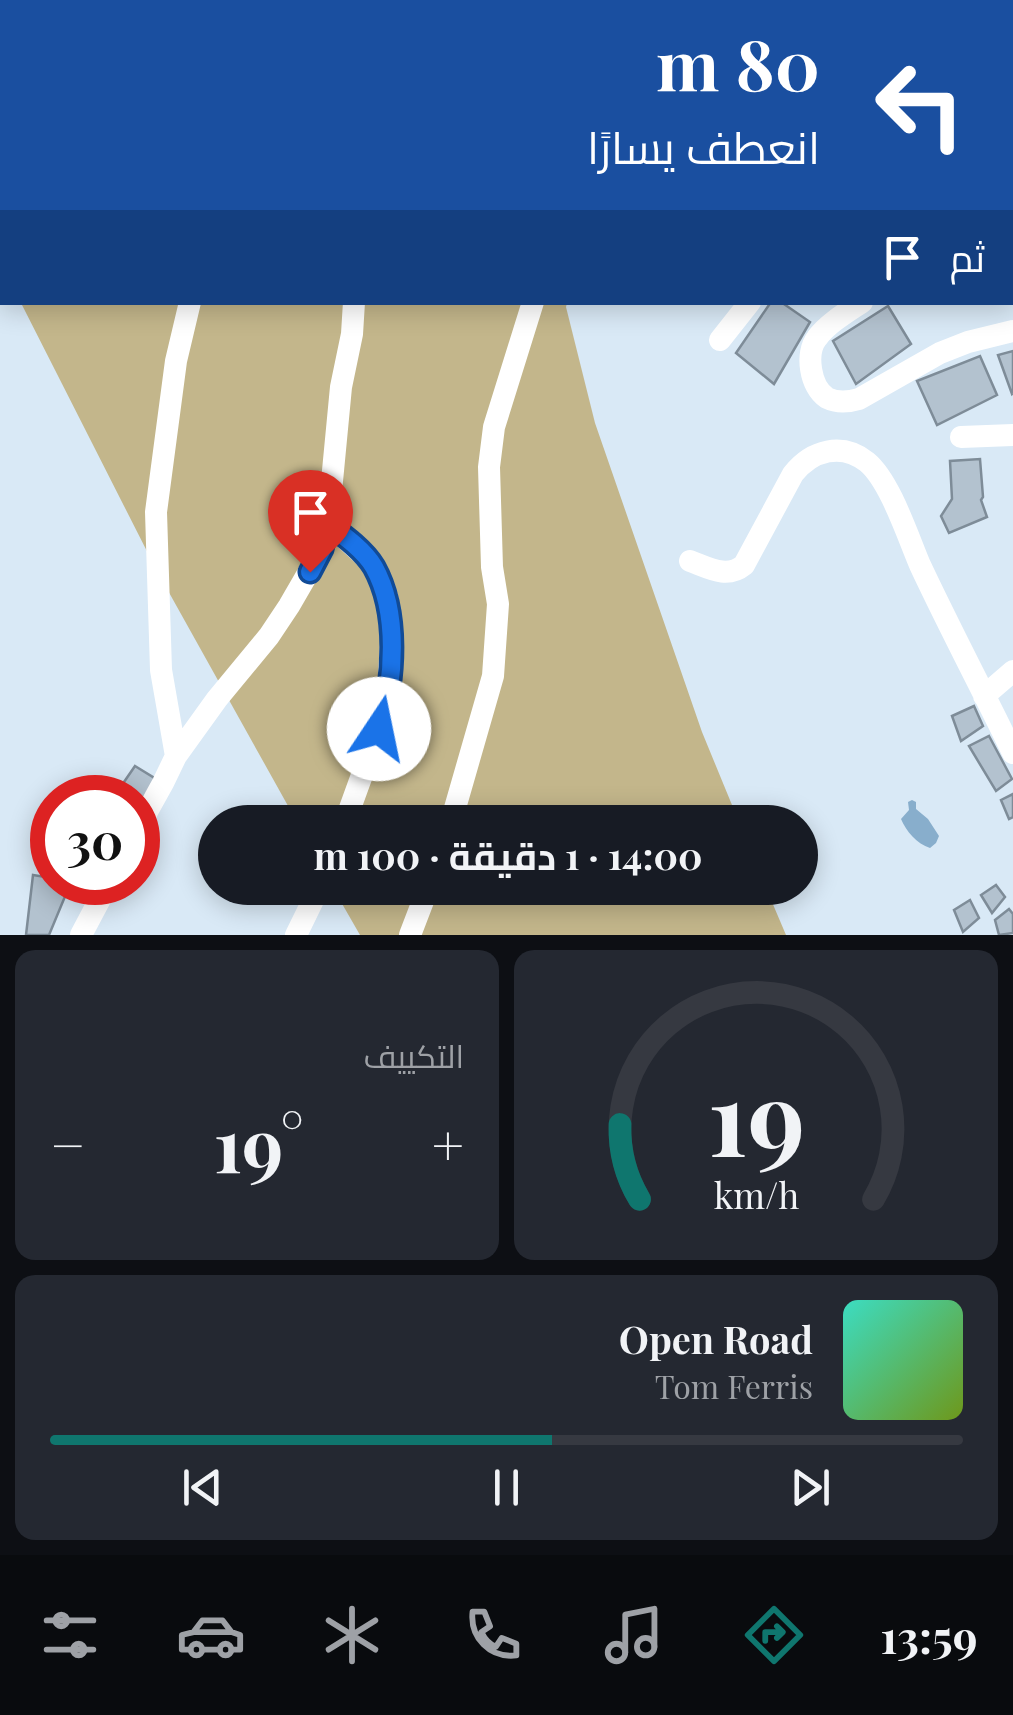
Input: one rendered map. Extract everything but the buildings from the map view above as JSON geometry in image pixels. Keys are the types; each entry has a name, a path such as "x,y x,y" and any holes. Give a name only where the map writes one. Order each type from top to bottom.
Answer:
{"street":[{"path":"176,756 162,670 156,512 176,361 189,305"},
{"path":"160,790 176,756 217,698 269,636 322,549 354,305"},
{"path":"456,805 493,676 498,604 492,567 489,467 494,427 532,305"},
{"path":"720,340 748,305"},
{"path":"858,305 814,342 812,370 828,398 859,400 940,353 1013,331"},
{"path":"960,437 1013,435"},
{"path":"690,561 718,571 737,570 744,565 804,460 817,453 854,453 881,477 1013,754"},
{"path":"328,524 372,563 387,597 392,628 387,706 352,805"},
{"path":"984,696 1013,671"},
{"path":"81,935 98,905"},
{"path":"296,935 311,905"},
{"path":"410,935 421,905"}],"shaded area":[{"path":"22,305 566,305 595,423 702,732 732,805 288,805 157,571"},
{"path":"343,905 773,905 786,935 360,935"}],"water":[{"path":"912,800 939,836 930,848 912,836 901,819"}],"route":[{"path":"310,572 322,549 328,524 372,563 380,579 392,628 387,706 379,729"}]}
